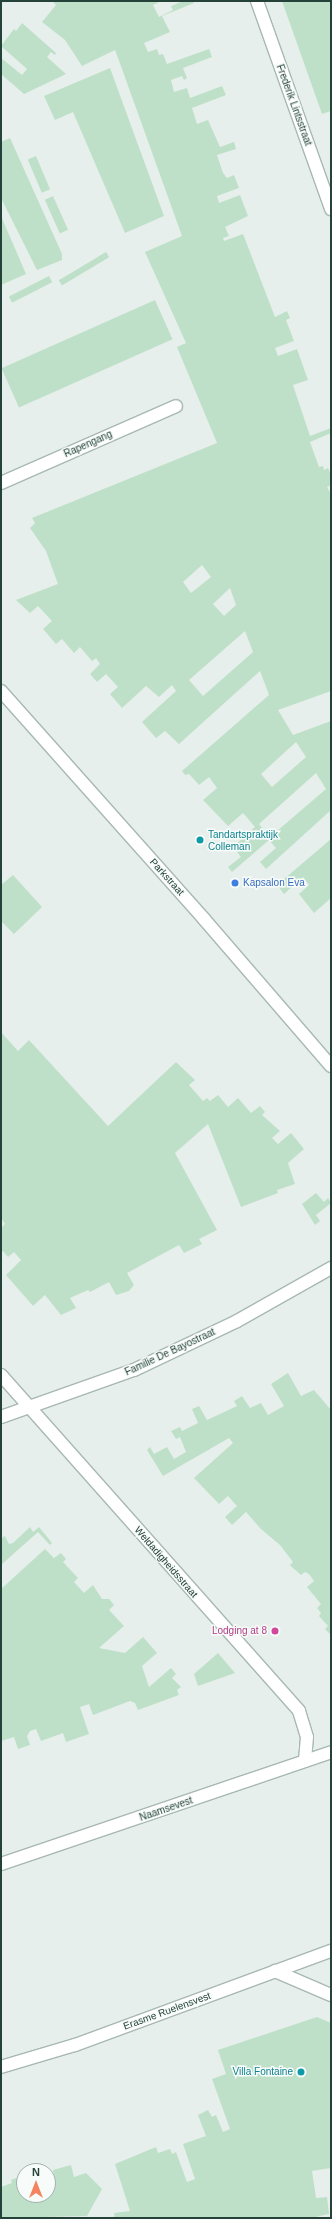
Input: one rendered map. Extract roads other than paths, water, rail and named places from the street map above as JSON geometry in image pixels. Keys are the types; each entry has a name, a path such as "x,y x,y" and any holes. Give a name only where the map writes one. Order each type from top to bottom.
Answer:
{"street":[{"name":"Frederik Lintsstraat","path":"257,1 331,209"},
{"name":"Rapengang","path":"1,483 176,406"},
{"name":"Parkstraat","path":"1,691 204,919 331,1066"},
{"name":"Familie De Bayostraat","path":"1,1417 134,1370 238,1321 331,1268"},
{"name":"Weldadigheidsstraat","path":"1,1375 299,1711 307,1737 305,1761"},
{"name":"Naamsevest","path":"1,1864 331,1752"},
{"name":"Erasme Ruelensvest","path":"1,2067 75,2045 331,1951"},
{"path":"275,1971 331,1995"}],"place":[{"name":"Tandartspraktijk Colleman","path":"200,840"},
{"name":"Kapsalon Eva","path":"235,883"},
{"name":"Lodging at 8","path":"275,1631"},
{"name":"Villa Fontaine","path":"301,2072"}]}
